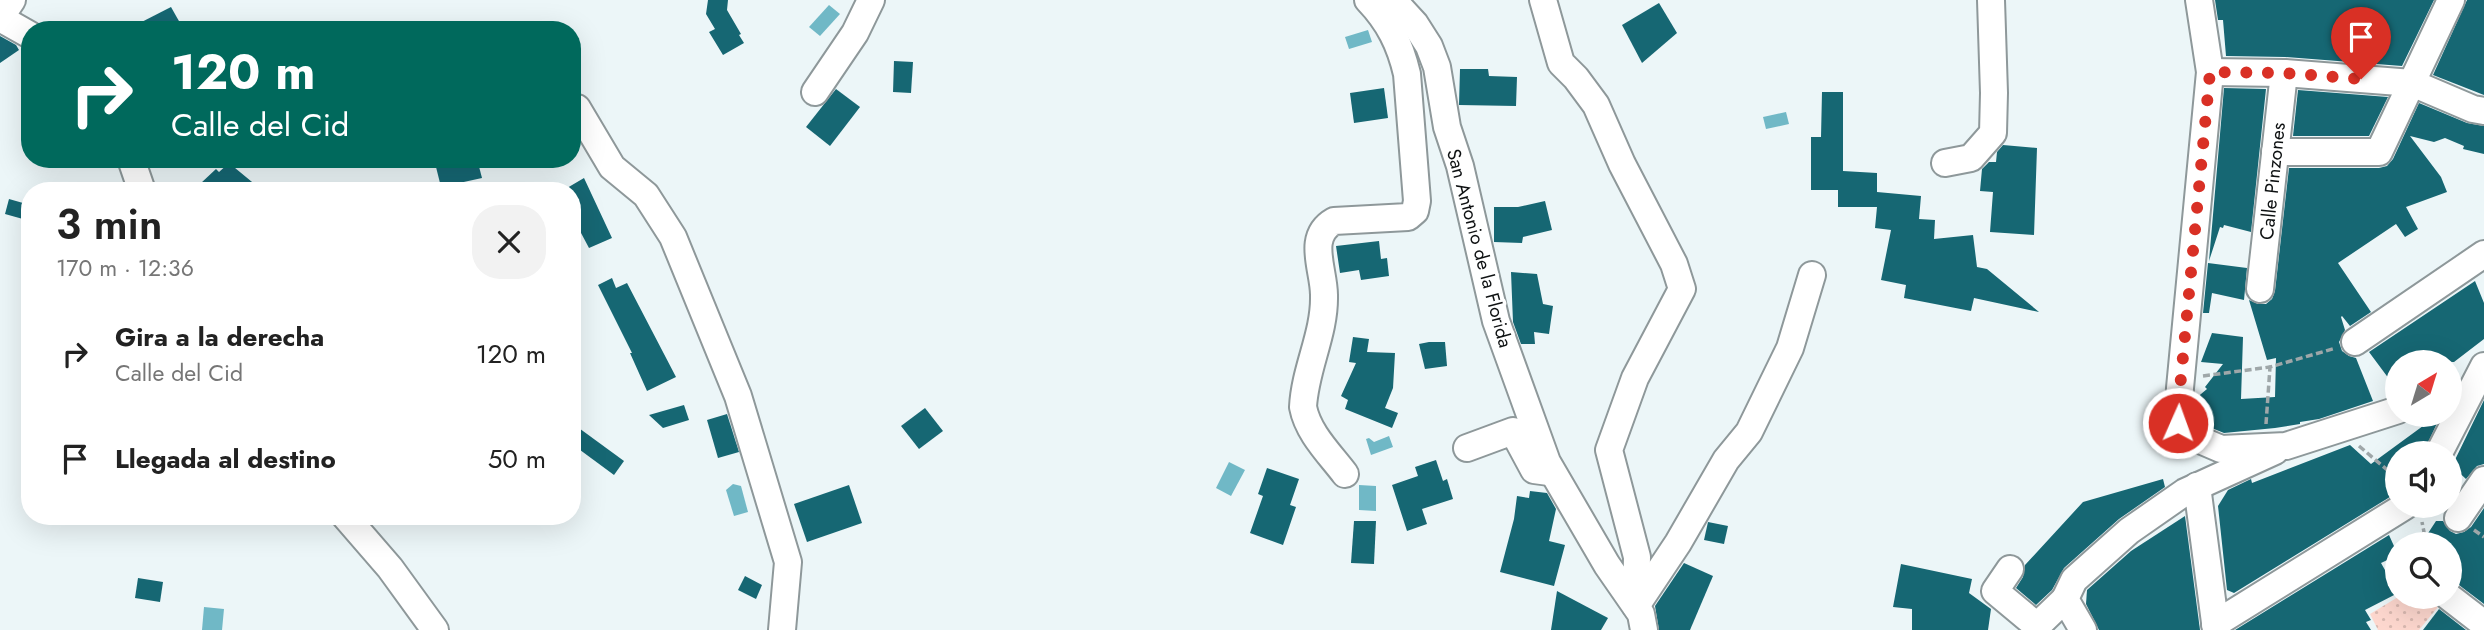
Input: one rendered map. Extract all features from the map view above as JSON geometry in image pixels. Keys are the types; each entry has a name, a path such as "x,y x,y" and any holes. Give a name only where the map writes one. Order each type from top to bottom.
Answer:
{"street":[{"path":"12,0 0,19 21,30"},
{"path":"815,92 855,33 871,0"},
{"path":"1345,474 1311,431 1303,407 1324,308 1318,239 1326,226 1334,221 1408,217 1415,211 1418,201 1403,54 1395,35 1368,0"},
{"name":"San Antonio de la Florida","path":"1393,0 1415,24 1429,46 1437,67 1447,127 1463,178 1496,321 1547,461 1640,618"},
{"path":"1543,0 1561,63 1576,78 1595,105 1674,264 1682,289 1635,378 1609,450 1637,557 1640,618"},
{"path":"1945,163 1971,158 1993,133 1991,0"},
{"path":"2199,0 2210,72 2178,423 2193,437 2221,449 2275,447"},
{"path":"2275,152 2379,152 2451,0"},
{"path":"2210,72 2284,73 2412,83 2473,109 2484,111"},
{"name":"Calle Pinzones","path":"2260,289 2284,73"},
{"path":"581,115 612,167 646,195 673,237 738,396 788,562 782,630"},
{"path":"2355,342 2484,254"},
{"path":"1640,618 1678,543 1726,460 1749,432 1790,348 1812,275"},
{"path":"2462,382 2483,367"},
{"path":"2445,441 2483,367"},
{"path":"2010,569 1996,591 2037,626 2067,594 2074,580 2129,531 2185,492 2275,447 2385,414"},
{"path":"1467,448 1513,431 1534,470 1554,473"},
{"path":"2462,512 2484,480"},
{"path":"2197,486 2216,627 2386,518"},
{"path":"353,525 390,568 435,630"},
{"path":"2067,594 2083,630"},
{"path":"2462,607 2484,624"}],"path":[{"path":"2181,379 2270,367 2355,342"},
{"path":"2270,367 2275,447"},
{"path":"2365,453 2385,469"}],"shaded area":[{"path":"2385,605 2385,609 2436,609 2419,630 2378,630 2370,614"}],"water":[{"path":"829,5 840,14 820,36 809,27"},
{"path":"1368,30 1372,42 1349,49 1345,37"},
{"path":"1786,112 1789,124 1766,129 1763,117"},
{"path":"1389,436 1393,447 1371,455 1366,439 1374,442"},
{"path":"1229,462 1245,470 1231,496 1216,488"},
{"path":"733,484 741,486 748,512 734,516 726,490"},
{"path":"1359,485 1376,486 1376,511 1359,510"},
{"path":"204,607 224,609 222,630 202,630"}],"building":[{"path":"708,0 728,0 727,10 744,43 723,55 709,32 715,29 706,14"},
{"path":"2215,0 2434,0 2402,66 2285,57 2226,56 2223,20 2218,20"},
{"path":"2467,0 2484,0 2484,95 2433,75"},
{"path":"1659,3 1677,33 1642,63 1622,25"},
{"path":"171,7 179,21 144,21"},
{"path":"0,36 16,45 19,50 0,63"},
{"path":"894,61 913,62 911,93 893,92"},
{"path":"1460,69 1488,69 1489,76 1517,77 1516,106 1459,105"},
{"path":"1384,88 1388,118 1354,123 1350,93"},
{"path":"2224,88 2266,89 2251,232 2224,225 2223,228 2220,227 2209,261"},
{"path":"836,89 860,107 830,146 806,127"},
{"path":"2298,90 2388,97 2369,136 2293,136"},
{"path":"1822,92 1843,92 1843,171 1877,173 1877,192 1921,196 1919,219 1935,220 1934,239 1973,235 1977,267 1987,269 2039,312 1974,298 1971,311 1904,298 1906,285 1881,280 1891,230 1875,228 1877,207 1838,207 1838,190 1811,190 1811,137 1821,137"},
{"path":"2419,103 2467,123 2484,126 2484,154 2463,149 2464,146 2445,138 2434,142 2410,136 2441,177 2447,192 2406,207 2418,229 2405,237 2396,224 2338,263 2371,312 2350,326 2342,316 2345,330 2339,342 2342,351 2356,358 2373,401 2319,419 2275,428 2224,433 2202,424 2194,417 2195,399 2207,389 2205,387 2223,364 2201,362 2212,333 2243,337 2241,399 2275,397 2276,358 2267,360 2249,300 2266,304 2275,291 2289,168 2387,166 2393,159"},
{"path":"2003,145 2037,148 2034,235 1990,232 1993,192 1980,191 1982,169 1989,162 1996,162 1997,152"},
{"path":"223,168 235,168 252,182 202,182 216,169 219,172"},
{"path":"436,168 479,168 482,178 464,182 440,182"},
{"path":"584,178 612,238 589,248 581,233 581,182 577,182"},
{"path":"9,199 21,202 21,218 5,214"},
{"path":"1545,201 1552,230 1523,237 1522,243 1494,242 1494,207 1518,207"},
{"path":"1379,241 1381,259 1387,258 1389,276 1361,280 1359,270 1340,273 1336,246"},
{"path":"2208,263 2247,268 2244,300 2212,293 2209,313 2203,313"},
{"path":"1511,272 1537,274 1543,304 1553,306 1549,334 1534,332 1535,344 1521,344 1513,322"},
{"path":"612,278 616,288 627,283 676,377 647,391 632,353 598,285"},
{"path":"2475,281 2484,303 2484,339 2462,356 2462,350 2385,350 2385,374 2369,352"},
{"path":"1353,337 1369,339 1367,352 1395,353 1393,388 1385,408 1398,413 1392,428 1345,409 1348,400 1341,396 1356,363 1349,362"},
{"path":"1445,342 1447,366 1425,369 1419,344"},
{"path":"2484,400 2484,464 2477,466 2466,479 2462,475 2462,445"},
{"path":"684,405 689,420 663,428 649,415"},
{"path":"925,408 943,431 919,449 901,426"},
{"path":"727,414 739,452 718,458 707,420"},
{"path":"2422,427 2435,427 2429,441 2402,441"},
{"path":"581,430 624,461 614,475 581,451"},
{"path":"2350,445 2371,464 2385,454 2385,500 2234,593 2227,590 2218,506 2228,490 2251,479 2252,483"},
{"path":"1436,460 1443,481 1447,479 1453,499 1422,509 1427,524 1407,531 1392,485 1418,476 1415,467"},
{"path":"1267,468 1299,479 1290,505 1296,507 1283,545 1250,533 1263,496 1258,494"},
{"path":"2163,479 2165,487 2119,519 2064,568 2052,590 2036,605 2016,588 2023,577 2025,565 2083,502"},
{"path":"849,485 862,523 807,542 794,504"},
{"path":"1530,491 1547,493 1556,509 1549,541 1565,545 1554,586 1500,572 1517,496 1529,498"},
{"path":"2484,508 2484,604 2462,587 2462,532 2471,527"},
{"path":"2185,516 2200,630 2099,630 2086,604 2087,590 2131,551"},
{"path":"1354,521 1376,521 1374,564 1351,563"},
{"path":"2436,521 2443,521 2452,532 2429,532"},
{"path":"1708,522 1728,526 1724,544 1704,540"},
{"path":"2385,537 2385,561 2381,563 2385,570 2385,600 2365,610 2371,620 2366,622 2371,630 2235,630"},
{"path":"1684,563 1713,576 1690,630 1659,630 1655,606"},
{"path":"1901,564 1972,579 1969,593 1991,609 1988,630 1912,630 1912,609 1893,607"},
{"path":"745,576 762,585 756,599 738,590"},
{"path":"138,578 163,582 160,602 135,598"},
{"path":"1557,591 1608,618 1601,630 1551,630"},
{"path":"2439,609 2466,630 2423,630"}],"route":[{"path":"2178,423 2210,72 2284,73 2361,79"}]}
